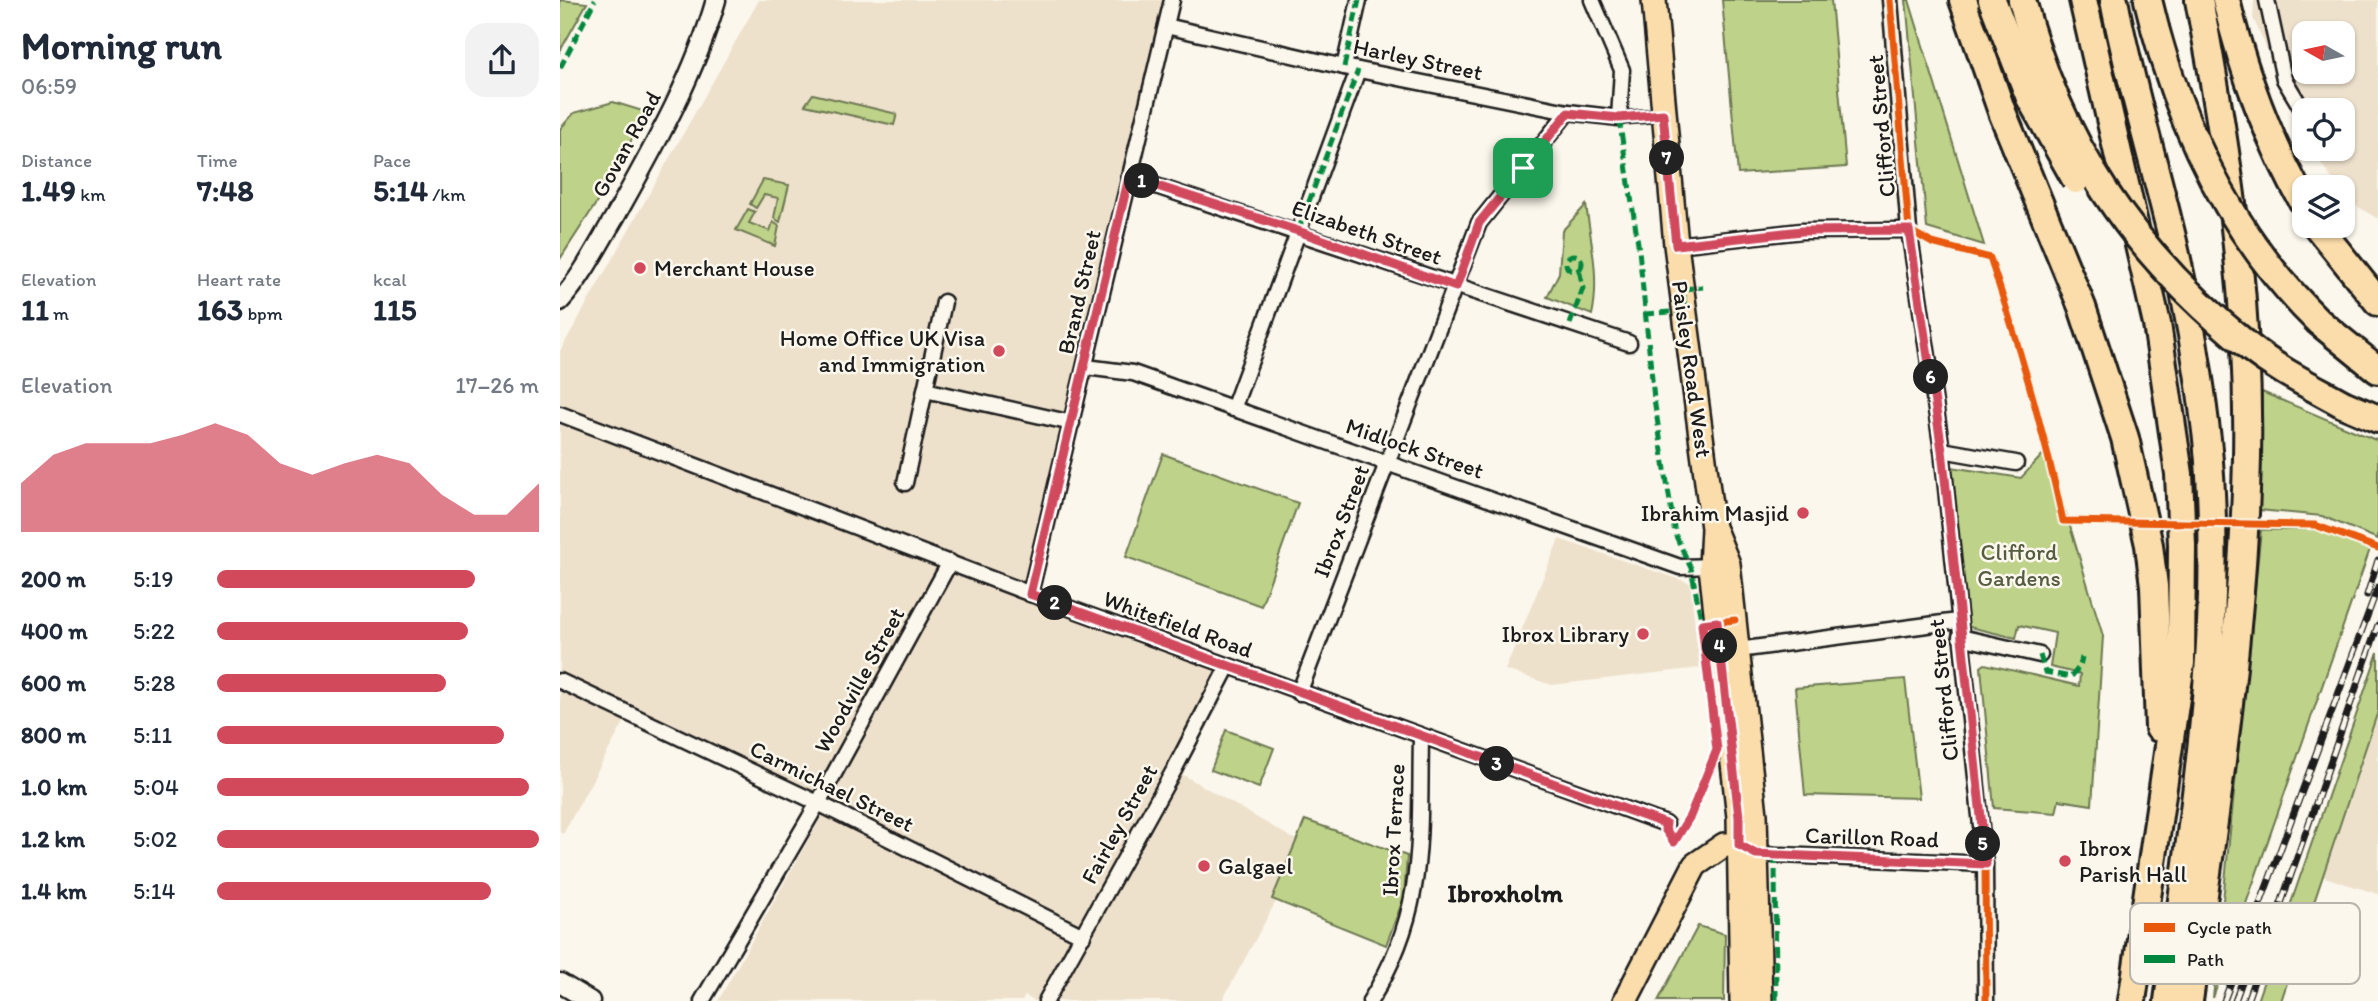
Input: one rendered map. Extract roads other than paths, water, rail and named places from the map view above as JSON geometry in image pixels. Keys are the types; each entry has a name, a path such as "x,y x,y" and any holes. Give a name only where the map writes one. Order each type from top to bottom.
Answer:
{"highway":[{"path":"1963,0 2001,112 2082,307 2126,438 2149,545 2154,586 2161,793"},
{"path":"1992,0 2030,98 2086,195 2119,239 2167,289 2283,370 2343,404 2378,419"},
{"path":"2022,0 2058,109 2106,198 2161,267 2236,335"},
{"path":"2082,0 2151,294 2179,474 2184,589 2181,663 2146,903"},
{"path":"2115,0 2165,207 2192,335 2210,482 2212,545 2206,705 2181,903"},
{"path":"2148,0 2181,111 2221,196 2268,266 2319,322 2378,370"},
{"path":"2199,0 2231,179 2242,315 2247,457 2239,616 2226,740 2203,903"},
{"path":"2226,0 2256,102 2292,180"},
{"path":"2327,238 2378,302"}],"main road":[{"name":"Paisley Road West","path":"1654,0 1676,245 1713,528 1738,650 1755,815 1747,850 1742,1001"},
{"name":"Paisley Road West","path":"1720,565 1739,817 1747,850 1760,1001"},
{"path":"1625,1001 1695,865 1718,846 1747,850"}],"street":[{"name":"Govan Road","path":"560,301 597,247 667,121 698,57 716,0"},
{"name":"Brand Street","path":"1030,594 1172,0"},
{"path":"1233,409 1298,231 1351,69 1359,0"},
{"path":"1592,0 1622,70 1619,118"},
{"name":"Clifford Street","path":"1890,0 1909,230 1942,450 1958,621 1986,864 1986,1001"},
{"path":"2267,0 2284,79 2295,98"},
{"name":"Harley Street","path":"1166,26 1351,69 1568,113 1619,118 1663,114"},
{"name":"Ibrox Street","path":"1299,693 1479,223 1568,113"},
{"name":"Elizabeth Street","path":"1129,177 1629,343"},
{"path":"1676,245 1802,231 1909,230"},
{"path":"905,484 944,302"},
{"name":"Midlock Street","path":"1086,367 1133,373 1680,567 1720,565"},
{"path":"925,390 1072,423"},
{"name":"Whitefield Road","path":"560,414 1030,594 1666,824"},
{"path":"1942,450 2016,463"},
{"name":"Woodville Street","path":"702,1001 714,975 818,803 950,562"},
{"path":"1738,650 1958,621"},
{"path":"1960,637 2040,655"},
{"name":"Fairley Street","path":"1046,1001 1227,666"},
{"name":"Carmichael Street","path":"560,681 818,803 1083,936"},
{"name":"Ibrox Terrace","path":"1370,1001 1389,971 1413,902 1419,853 1421,736"},
{"name":"Carillon Road","path":"1747,850 1986,864"},
{"path":"560,983 590,1001"}],"railway":[{"path":"2367,595 2378,560"},
{"path":"2260,903 2378,587"},
{"path":"2281,903 2378,625"},
{"path":"2224,1001 2230,984"},
{"path":"2235,1001 2241,984"},
{"path":"2247,1001 2253,984"}],"place":[{"name":"Merchant House","path":"640,268"},
{"name":"Home Office UK Visa and Immigration","path":"999,351"},
{"name":"Ibrahim Masjid","path":"1803,513"},
{"name":"Ibrox Library","path":"1643,634"},
{"name":"Ibrox Parish Hall","path":"2065,861"},
{"name":"Galgael","path":"1204,866"}],"district":[{"name":"Ibroxholm","path":"1505,893"}],"park label":[{"name":"Clifford Gardens","path":"2019,565"}]}
